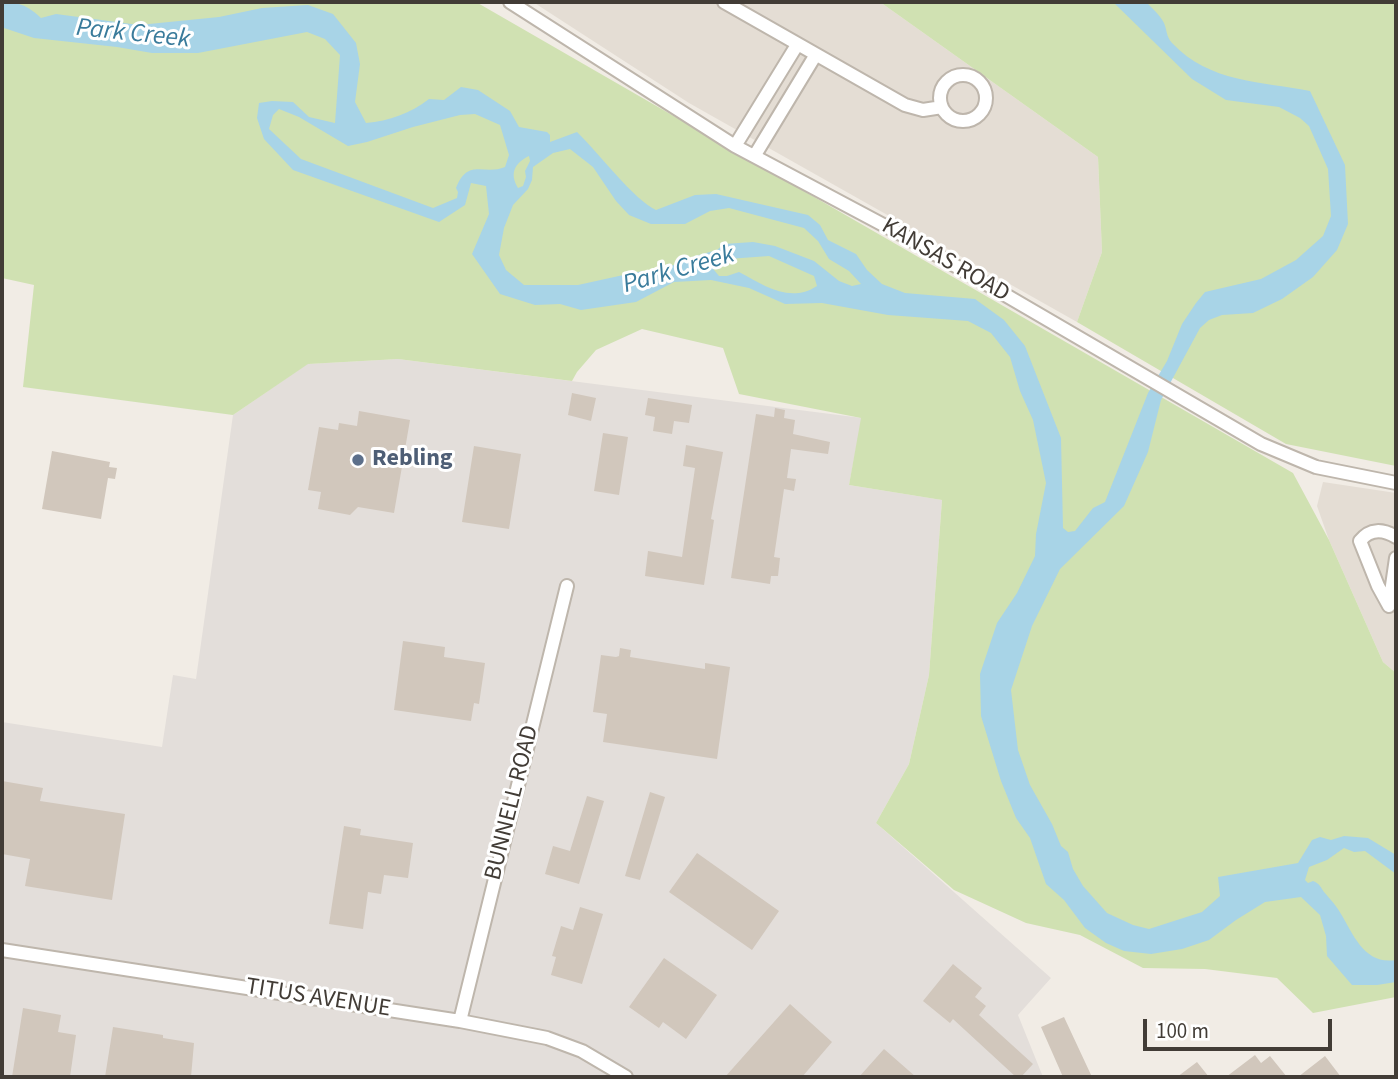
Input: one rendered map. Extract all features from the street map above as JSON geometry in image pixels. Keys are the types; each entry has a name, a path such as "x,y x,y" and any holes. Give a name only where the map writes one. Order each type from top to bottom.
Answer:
{"street":[{"name":"KANSAS ROAD","path":"510,2 735,146 906,237 1261,444 1316,467 1396,483"},
{"path":"724,2 905,105 923,110 942,107"},
{"path":"735,146 797,45"},
{"path":"755,155 815,56"},
{"path":"1396,537 1374,530 1366,533 1360,541 1378,586 1396,618"},
{"path":"1389,606 1396,558"},
{"name":"BUNNELL ROAD","path":"460,1021 567,586"},
{"name":"TITUS AVENUE","path":"2,950 460,1021 556,1041 592,1056 626,1077"}],"shaded area":[{"path":"533,2 880,2 1098,157 1102,252 1077,322 689,103"},
{"path":"398,359 862,418 849,485 942,500 929,675 909,764 876,823 1051,978 1018,1015 1043,1077 2,1077 2,722 162,747 173,675 196,679 233,415 307,364"},
{"path":"1323,482 1396,493 1396,673 1383,662 1329,540 1317,506"}],"green space":[{"path":"2,2 476,2 1293,473 1329,540 1383,662 1396,673 1396,997 1313,1013 1277,978 1205,969 1143,968 1080,935 1026,923 954,890 876,823 909,764 929,675 942,500 849,485 861,418 739,394 723,348 642,329 596,350 572,381 398,359 308,364 233,415 23,387 34,285 2,278"},
{"path":"880,2 1396,2 1396,466 1286,444 1077,322 1102,252 1098,157"}],"water":[{"name":"Park Creek","path":"2,2 23,6 41,18 56,14 139,25 219,17 262,8 308,5 333,14 356,43 360,64 355,102 366,123 399,116 429,99 444,100 461,87 478,90 510,111 519,127 547,132 550,142 577,132 638,197 656,210 695,195 716,194 808,215 820,225 828,240 856,254 867,270 882,284 905,293 975,299 1004,320 1025,346 1061,438 1063,528 1068,532 1075,531 1093,508 1105,502 1148,393 1167,361 1182,324 1205,292 1261,279 1296,260 1323,236 1331,216 1328,169 1309,126 1279,107 1226,100 1192,79 1113,2 1146,2 1162,20 1172,43 1203,66 1236,78 1310,91 1345,165 1348,224 1337,250 1313,277 1282,299 1253,313 1222,315 1209,320 1200,328 1161,400 1148,452 1124,506 1060,569 1032,626 1011,690 1018,750 1030,785 1061,846 1068,852 1073,869 1083,886 1107,913 1149,929 1202,912 1220,896 1218,877 1298,863 1312,840 1320,837 1331,840 1344,836 1368,838 1396,855 1396,874 1365,851 1354,852 1344,848 1327,860 1309,867 1305,880 1320,885 1356,940 1368,953 1376,958 1396,960 1396,982 1352,985 1327,956 1326,936 1320,915 1301,897 1265,902 1209,940 1182,949 1151,954 1124,951 1106,943 1085,928 1064,900 1046,884 1030,838 1016,818 1001,781 981,716 980,674 997,623 1017,593 1035,556 1036,534 1046,483 1033,420 1020,391 1010,357 991,333 968,321 888,315 822,303 785,304 749,288 711,280 674,282 636,302 581,310 560,304 535,305 500,294 472,254 489,214 486,186 471,183 465,205 439,222 293,170 264,139 257,118 259,103 293,102 309,117 335,123 340,55 325,39 307,32 198,53 152,53 34,38 2,26","holes":["279,109 299,117 348,146 460,115 475,114 500,125 509,155 505,167 477,169 466,173 456,188 457,198 433,208 301,159 269,129 273,115","570,149 593,167 629,215 651,224 685,224 710,211 729,208 804,228 818,241 829,259 849,271 861,284 852,286 839,281 814,261 775,246 753,242 724,244 717,250 664,269 578,285 524,285 506,270 499,255 504,228 513,205 528,189 533,167 553,153","529,156 530,161 525,171 523,186 518,188 514,173 517,165","769,256 814,276 817,286 797,293 777,291 739,272 719,276 709,264 728,259"]}],"building":[{"path":"572,393 596,398 591,421 568,415"},
{"path":"648,398 692,405 689,423 674,421 672,434 653,431 655,417 645,415"},
{"path":"775,408 785,410 784,418 795,420 793,434 830,442 828,454 791,449 787,478 796,479 794,491 784,489 774,557 780,558 778,576 771,576 770,584 731,578 756,414 774,417"},
{"name":"Rebling","path":"359,411 410,420 394,513 358,507 350,515 318,509 321,492 308,490 319,427 338,430 339,423 357,426"},
{"path":"603,433 628,437 619,495 594,491"},
{"path":"686,445 723,452 711,519 714,520 704,585 645,576 648,551 682,557 695,468 683,466"},
{"path":"474,446 521,454 509,529 462,522"},
{"path":"52,451 110,462 109,467 117,468 115,479 108,478 101,519 42,509"},
{"path":"403,641 445,647 444,657 485,663 479,704 474,703 471,721 394,710"},
{"path":"620,648 631,650 630,657 705,669 705,663 730,667 717,759 603,742 607,714 593,712 601,655 619,656"},
{"path":"2,781 43,788 40,801 125,814 112,900 25,886 30,859 2,854"},
{"path":"650,792 665,797 640,880 625,876"},
{"path":"587,796 604,801 579,884 545,874 553,846 570,851"},
{"path":"344,826 361,829 360,835 413,843 408,878 384,875 381,894 368,892 363,929 329,924"},
{"path":"697,853 779,911 752,950 669,892"},
{"path":"580,907 603,914 582,984 551,975 556,957 552,956 561,926 573,930"},
{"path":"664,958 717,995 686,1039 663,1022 659,1028 629,1007"},
{"path":"953,964 982,988 975,997 986,1006 979,1015 1033,1064 1021,1077 1016,1077 953,1019 950,1023 923,1001"},
{"path":"790,1004 832,1042 802,1077 725,1077"},
{"path":"23,1008 61,1015 58,1032 76,1035 70,1077 12,1077"},
{"path":"1064,1017 1092,1077 1063,1077 1041,1027"},
{"path":"113,1027 194,1043 191,1077 105,1077"},
{"path":"884,1049 916,1077 859,1077"},
{"path":"1255,1055 1261,1063 1270,1056 1287,1077 1226,1077"},
{"path":"1325,1056 1341,1077 1298,1077"},
{"path":"1197,1062 1209,1077 1177,1077"}],"place":[{"name":"Rebling","path":"358,460"}]}
